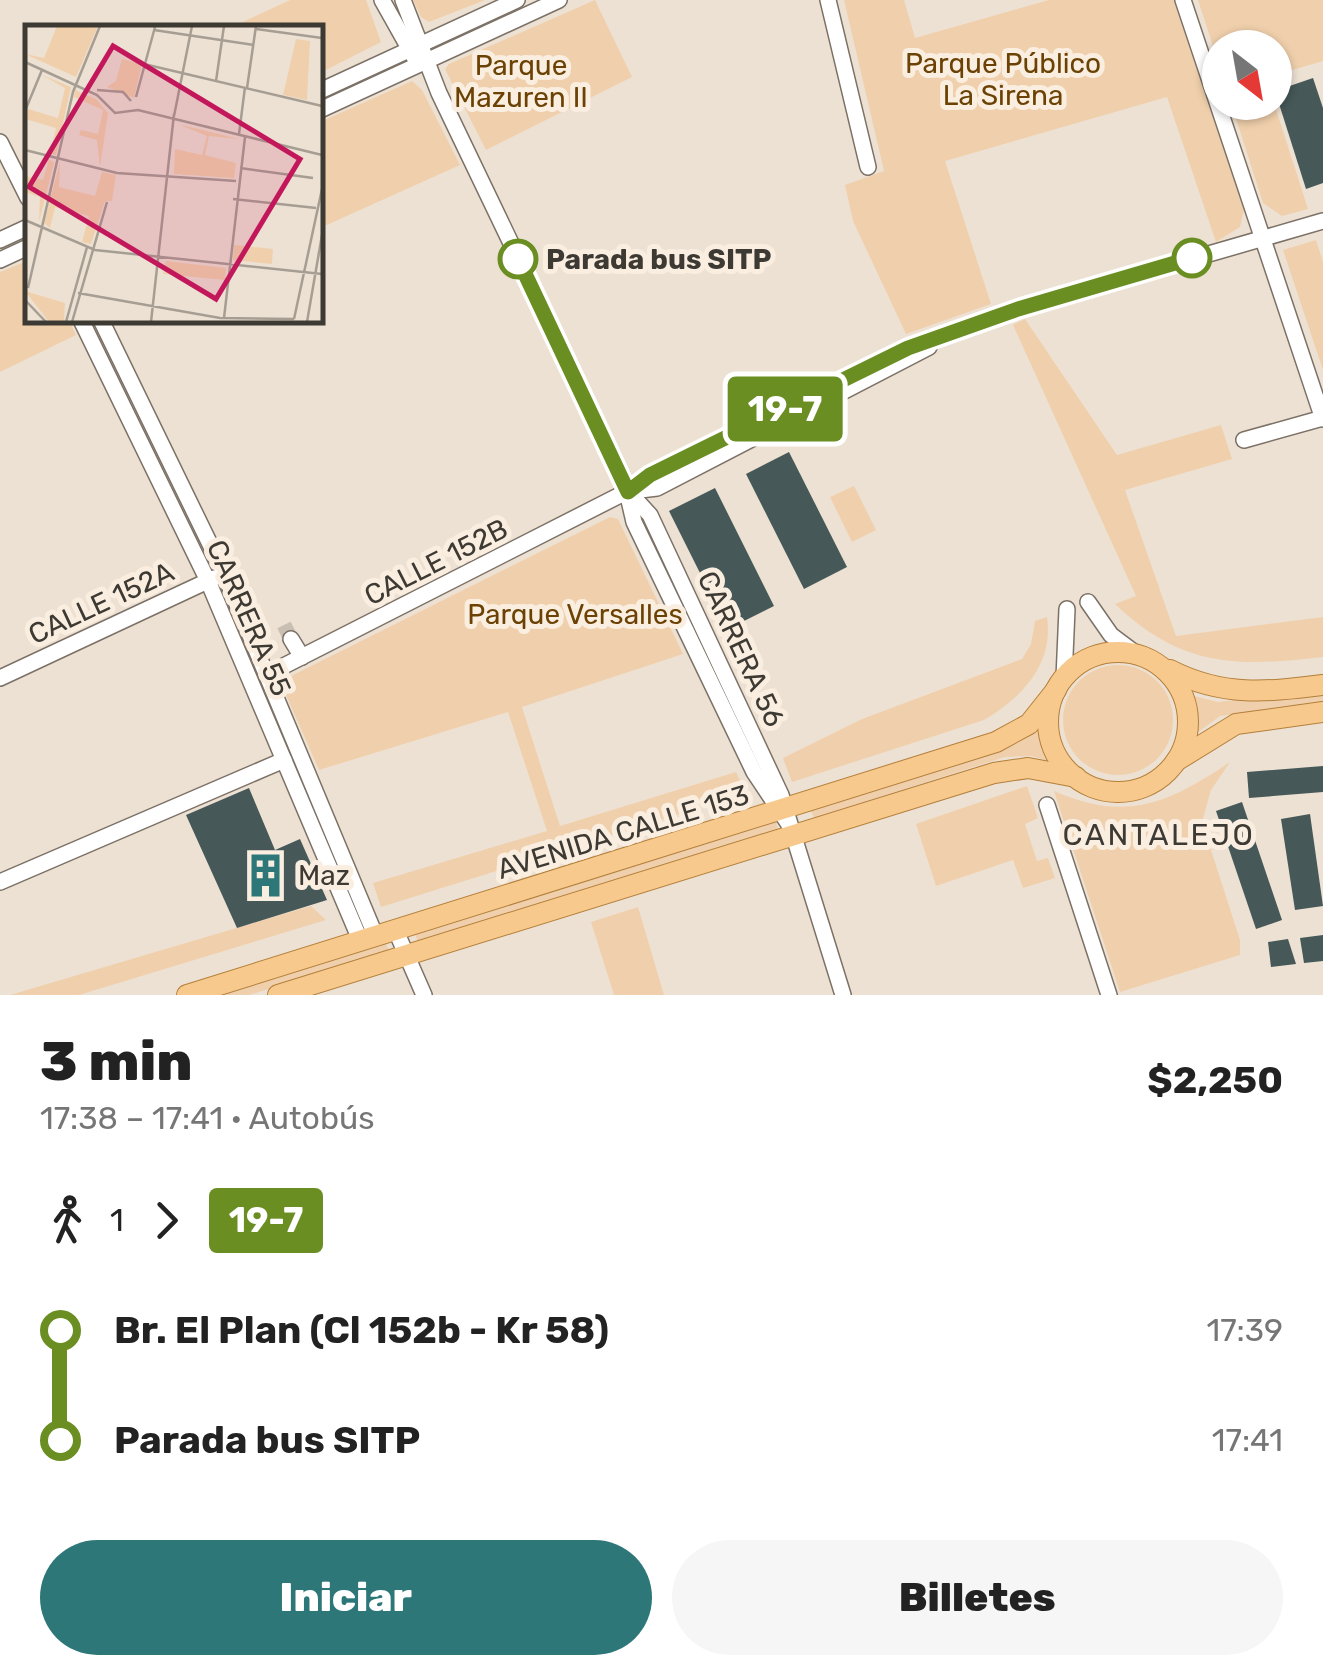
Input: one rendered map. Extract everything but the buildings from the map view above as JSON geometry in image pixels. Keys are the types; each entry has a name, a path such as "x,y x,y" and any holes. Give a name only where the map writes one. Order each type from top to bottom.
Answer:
{"main road":[{"path":"1323,685 1257,693 1226,692 1135,653 1088,658 1060,684 1049,713 1050,738 1060,760 1076,777 1095,788 1128,790 1159,778 1175,762 1236,724 1323,712"},
{"path":"1161,666 1180,689 1188,718 1175,762"},
{"name":"AVENIDA CALLE 153","path":"187,995 1009,737 1029,724 1060,684"},
{"name":"AVENIDA CALLE 153","path":"278,995 1016,768 1041,768 1076,777"}],"street":[{"name":"CARRERA 56","path":"382,0 419,54 439,93 628,492 650,515 796,835 843,995"},
{"name":"CARRERA 56","path":"403,0 419,54"},
{"path":"322,109 517,0"},
{"path":"322,89 559,0"},
{"path":"828,0 868,167"},
{"path":"1183,0 1323,418 1244,440"},
{"path":"0,142 25,192"},
{"name":"CALLE 152B","path":"266,675 628,492 657,488 911,360 939,340 1018,309 1323,221"},
{"path":"0,240 25,228"},
{"path":"0,260 25,248"},
{"name":"CARRERA 55","path":"82,322 208,580 284,760 347,888 378,937 407,955 424,995"},
{"name":"CARRERA 55","path":"103,322 224,573 347,888"},
{"path":"134,429 151,422"},
{"name":"CALLE 152A","path":"0,678 224,573"},
{"path":"1088,602 1111,635 1135,653"},
{"path":"1060,684 1067,610"},
{"path":"291,639 302,657"},
{"path":"0,882 284,760"},
{"path":"1048,804 1109,995"}],"green space":[{"name":"Parque Mazuren II","path":"290,0 366,0 381,42 322,72 322,25 236,25"},
{"name":"Parque Mazuren II","path":"413,0 485,0 429,22 421,17"},
{"name":"Parque Mazuren II","path":"595,0 632,77 486,150 445,69"},
{"name":"Parque Público La Sirena","path":"844,0 904,0 915,38 1049,0 1175,0 1202,82 1202,120 1215,120 1244,209 1240,227 1216,242 1167,97 945,161 991,304 906,334 853,221 845,185 884,171"},
{"path":"1198,0 1323,0 1323,61 1292,70 1292,30 1208,30"},
{"name":"Parque Mazuren II","path":"412,81 422,90 460,165 322,227 322,121"},
{"path":"1236,120 1279,120 1308,209 1282,216 1263,203"},
{"path":"1316,240 1323,262 1323,370 1283,250"},
{"path":"25,262 25,322 70,322 76,335 0,372 0,272"},
{"path":"1025,319 1117,455 1221,425 1232,459 1125,490 1176,636 1323,617 1323,657 1237,662 1188,652 1164,641 1115,604 1136,596 1013,325"},
{"path":"854,486 876,530 852,542 830,497"},
{"name":"Parque Versalles","path":"610,517 618,519 683,654 522,707 560,826 736,772 746,793 381,907 373,883 547,831 508,712 319,770 282,686 285,679"},
{"path":"1047,617 1048,634 1040,664 1022,690 998,711 984,720 792,782 783,758 862,719 1022,659 1031,644 1035,621"},
{"path":"1118,665 1139,669 1157,681 1169,699 1173,720 1169,741 1157,759 1139,771 1118,775 1097,771 1079,759 1067,741 1063,720 1067,699 1079,681 1097,669"},
{"path":"1323,691 1323,704 1220,716 1197,733 1197,711 1190,695 1218,702"},
{"path":"1041,722 1052,762 1031,756 1005,757 814,818 811,811 1002,749"},
{"path":"1230,762 1211,790 1202,822 1240,940 1240,955 1120,992 1054,791 1104,806 1146,804 1187,788"},
{"path":"1027,786 1038,818 1025,824 1037,861 1048,858 1055,878 1023,888 1013,860 936,886 916,824"},
{"path":"776,822 778,830 418,942 415,934"},
{"path":"311,906 326,920 79,995 10,995"},
{"path":"638,907 664,995 614,995 591,922"},
{"path":"386,943 389,952 249,995 217,995"}],"tunnel":[{"path":"284,625 291,639"}],"bus line":[{"name":"19-7","path":"518,259 628,492 650,475 908,348 1018,309 1192,258"}],"place":[{"name":"Parada bus SITP","path":"518,259"},
{"name":"Maz","path":"265,875"}],"district":[{"name":"CANTALEJO","path":"1159,835"}]}
